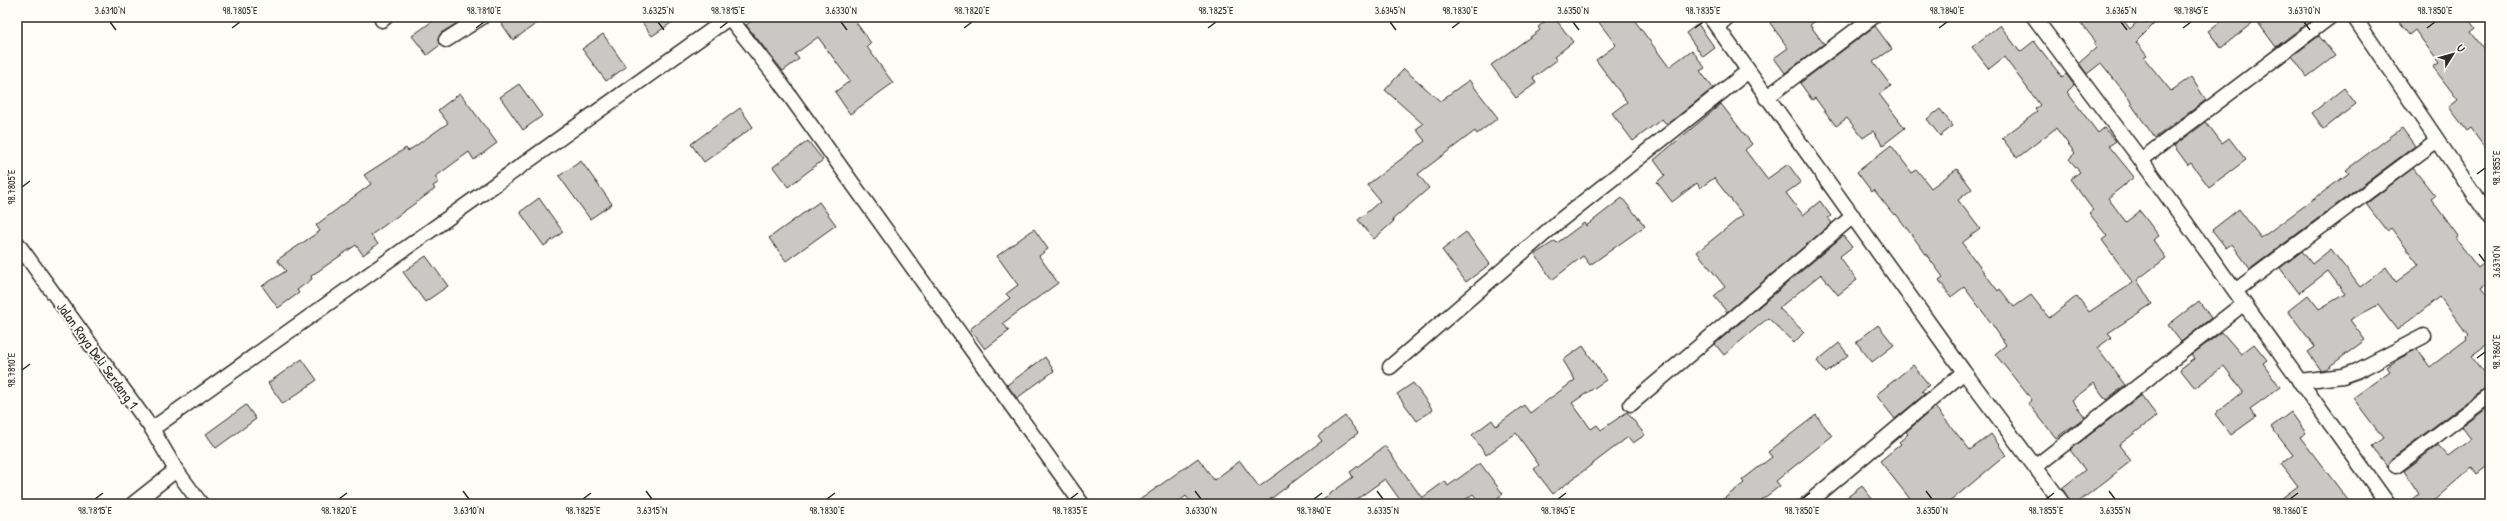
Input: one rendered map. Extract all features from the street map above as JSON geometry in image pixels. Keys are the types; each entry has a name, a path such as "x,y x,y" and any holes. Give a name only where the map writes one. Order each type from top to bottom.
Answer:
{"street":[{"path":"446,40 482,17"},
{"path":"152,428 730,17 781,84 1082,504"},
{"path":"1766,98 1873,17"},
{"path":"2034,17 2142,160 2243,304 2388,504"},
{"path":"2142,160 2330,17"},
{"path":"2354,17 2436,141 2490,218"},
{"path":"1718,20 1747,72 1853,216 1964,372 2063,504"},
{"path":"1390,366 1558,222 1747,72"},
{"path":"2235,291 2436,141"},
{"path":"1631,404 1853,216"},
{"name":"Jalan Raya Deli Serdang 1","path":"17,243 152,428 176,470 201,504"},
{"path":"2035,467 2243,304"},
{"path":"2299,381 2343,376 2357,371 2424,336"},
{"path":"1807,504 1964,372"},
{"path":"2396,466 2490,395"},
{"path":"133,504 176,470"}],"building":[{"path":"438,17 456,17 459,22 441,33 438,40 440,45 427,55 412,36"},
{"path":"497,17 546,17 513,40"},
{"path":"638,17 680,17 652,36"},
{"path":"757,17 852,17 871,43 867,47 893,83 850,114 835,92 850,81 818,37 795,54 799,59 783,71 746,25"},
{"path":"1551,17 1554,17 1573,42 1554,57 1557,60 1533,78 1536,83 1516,98 1491,65 1540,30 1538,27"},
{"path":"1595,17 1632,17 1669,67 1692,50 1705,68 1700,71 1713,88 1667,125 1662,119 1633,141 1612,113 1627,102 1596,60 1616,45"},
{"path":"1778,17 1821,17 1810,25 1824,44 1785,73 1774,58 1788,48 1770,23"},
{"path":"2076,17 2121,17 2130,29 2142,17 2161,17 2136,42 2147,56 2144,58 2171,91 2191,77 2206,100 2155,138 2131,104 2133,103 2101,63 2087,74 2079,63 2096,48 2094,44 2096,42"},
{"path":"2226,17 2305,17 2309,22 2276,47 2256,20 2221,48 2208,31"},
{"path":"2395,17 2468,17 2476,28 2471,32 2490,57 2490,154 2471,128 2467,131 2449,107 2458,100 2433,67 2439,63 2415,30 2409,35"},
{"path":"1698,24 1715,48 1703,57 1686,33"},
{"path":"2000,25 2020,52 2034,41 2062,77 2066,74 2074,85 2067,92 2098,133 2104,128 2116,141 2109,146 2134,177 2108,198 2126,222 2140,211 2159,236 2153,240 2166,258 2137,280 2152,304 2108,333 2112,337 2097,348 2125,385 2106,400 2094,383 2072,400 2085,417 2056,438 2028,403 2032,400 1995,354 2006,345 1992,324 1964,287 1951,297 1939,280 1943,277 1896,214 1894,215 1874,190 1872,192 1857,172 1891,145 1912,173 1917,170 1931,188 1957,169 1972,189 1958,200 1980,229 1962,243 1998,291 2000,289 2014,307 2031,295 2049,318 2077,296 2089,312 2133,283 2102,240 2107,236 2089,213 2093,210 2070,179 2080,172 2069,159 2075,153 2056,128 2017,158 2002,138 2037,112 2035,109 2040,105 2004,57 1989,69 1972,47"},
{"path":"1875,26 1892,49 1873,62 1891,86 1879,94 1905,128 1883,145 1873,131 1863,138 1847,118 1836,126 1815,98 1812,100 1800,83"},
{"path":"603,34 626,67 606,81 582,49"},
{"path":"2319,36 2335,56 2307,77 2292,56"},
{"path":"1404,69 1440,101 1469,80 1498,118 1477,134 1475,131 1418,174 1429,188 1392,220 1394,221 1374,239 1358,220 1380,201 1367,185 1425,141 1416,129 1423,124 1385,90"},
{"path":"519,84 542,116 523,130 500,97"},
{"path":"2344,88 2356,104 2324,129 2312,113"},
{"path":"460,93 497,143 474,160 469,152 435,177 439,182 433,186 435,189 371,235 378,244 363,255 356,245 311,276 312,279 297,290 299,293 278,308 262,286 286,271 277,260 320,231 316,225 371,184 364,175 406,148 408,151 448,123 438,110"},
{"path":"1721,104 1752,144 1745,150 1767,179 1788,164 1801,182 1786,193 1803,215 1820,201 1831,216 1828,218 1832,223 1727,312 1714,296 1725,287 1697,252 1743,215 1714,178 1700,188 1697,183 1672,202 1657,182 1665,175 1654,160"},
{"path":"740,108 753,127 704,162 691,144"},
{"path":"1940,109 1953,126 1940,136 1927,119"},
{"path":"2206,122 2222,143 2229,138 2246,160 2209,187 2191,163 2188,165 2174,146"},
{"path":"2402,128 2415,146 2250,269 2232,244 2226,248 2212,230 2239,209 2261,238 2349,173 2346,170"},
{"path":"808,141 823,160 788,187 773,167"},
{"path":"581,161 612,204 590,219 559,176"},
{"path":"2413,168 2435,196 2431,199 2458,236 2456,239 2478,268 2490,258 2490,281 2482,287 2490,297 2490,342 2471,356 2490,381 2490,387 2485,388 2391,459 2388,467 2372,446 2383,438 2353,398 2390,371 2387,367 2417,349 2430,367 2467,339 2466,337 2468,335 2440,297 2397,330 2378,305 2350,320 2365,340 2326,369 2321,370 2308,352 2315,347 2288,311 2308,295 2319,309 2345,294 2328,271 2299,293 2280,268 2302,251 2312,264 2331,249 2360,287 2386,267 2396,282 2419,265 2391,228 2387,231 2366,204"},
{"path":"539,198 563,232 544,246 520,212"},
{"path":"1622,198 1645,226 1590,265 1583,256 1552,280 1535,254 1555,241 1557,243 1584,223 1586,226"},
{"path":"819,202 836,225 786,261 769,238"},
{"path":"1034,229 1048,249 1039,256 1058,283 1003,323 1009,331 985,349 970,329 1010,298 1006,294 1018,285 997,256"},
{"path":"1466,232 1490,264 1466,282 1442,250"},
{"path":"1843,236 1852,247 1839,257 1857,280 1838,295 1821,274 1779,308 1804,332 1794,343 1768,318 1724,355 1715,344"},
{"path":"426,256 448,286 425,302 403,272"},
{"path":"2199,301 2211,318 2181,342 2168,325"},
{"path":"1878,325 1894,345 1872,362 1856,342"},
{"path":"2222,332 2241,354 2254,344 2267,360 2263,363 2280,387 2250,409 2256,417 2231,435 2215,414 2243,392 2224,366 2195,388 2180,369 2194,359 2191,355"},
{"path":"1839,343 1848,355 1826,373 1817,361"},
{"path":"1583,346 1606,380 1572,403 1591,429 1597,425 1601,430 1627,412 1645,435 1633,443 1628,437 1553,494 1534,469 1539,465 1516,433 1486,455 1472,435 1492,420 1496,426 1524,405 1530,413 1575,380 1563,360"},
{"path":"1045,357 1054,371 1017,398 1007,385"},
{"path":"302,359 317,380 283,404 268,383"},
{"path":"1913,365 1929,385 1922,391 1925,394 1895,419 1876,395"},
{"path":"1413,383 1433,410 1417,421 1397,394"},
{"path":"2141,395 2157,416 2119,445 2131,461 2076,504 2072,504 2062,488 2085,470 2070,450"},
{"path":"246,405 256,419 216,448 206,434"},
{"path":"2490,406 2490,464 2477,474 2472,467 2430,504 2408,504 2419,494 2404,471 2438,445 2448,456 2471,439 2462,427"},
{"path":"1935,407 1970,450 1991,434 2006,455 1947,504 1914,504 1880,461 1901,444 1899,442 1908,434 1906,432"},
{"path":"2291,412 2306,433 2300,437 2351,504 2274,504 2298,486 2281,464 2293,455 2271,427"},
{"path":"1816,415 1832,436 1776,481 1780,486 1756,504 1717,504 1744,483 1742,480 1772,457 1768,452"},
{"path":"1345,416 1358,433 1264,504 1192,504 1186,496 1176,504 1134,504 1198,458 1214,480 1240,461 1259,487 1322,441 1318,436"},
{"path":"1385,446 1422,498 1445,481 1448,486 1480,463 1503,494 1489,504 1481,504 1473,494 1459,504 1403,504 1385,479 1350,504 1316,504 1353,477 1350,472"},
{"path":"1862,486 1876,504 1838,504"}]}
